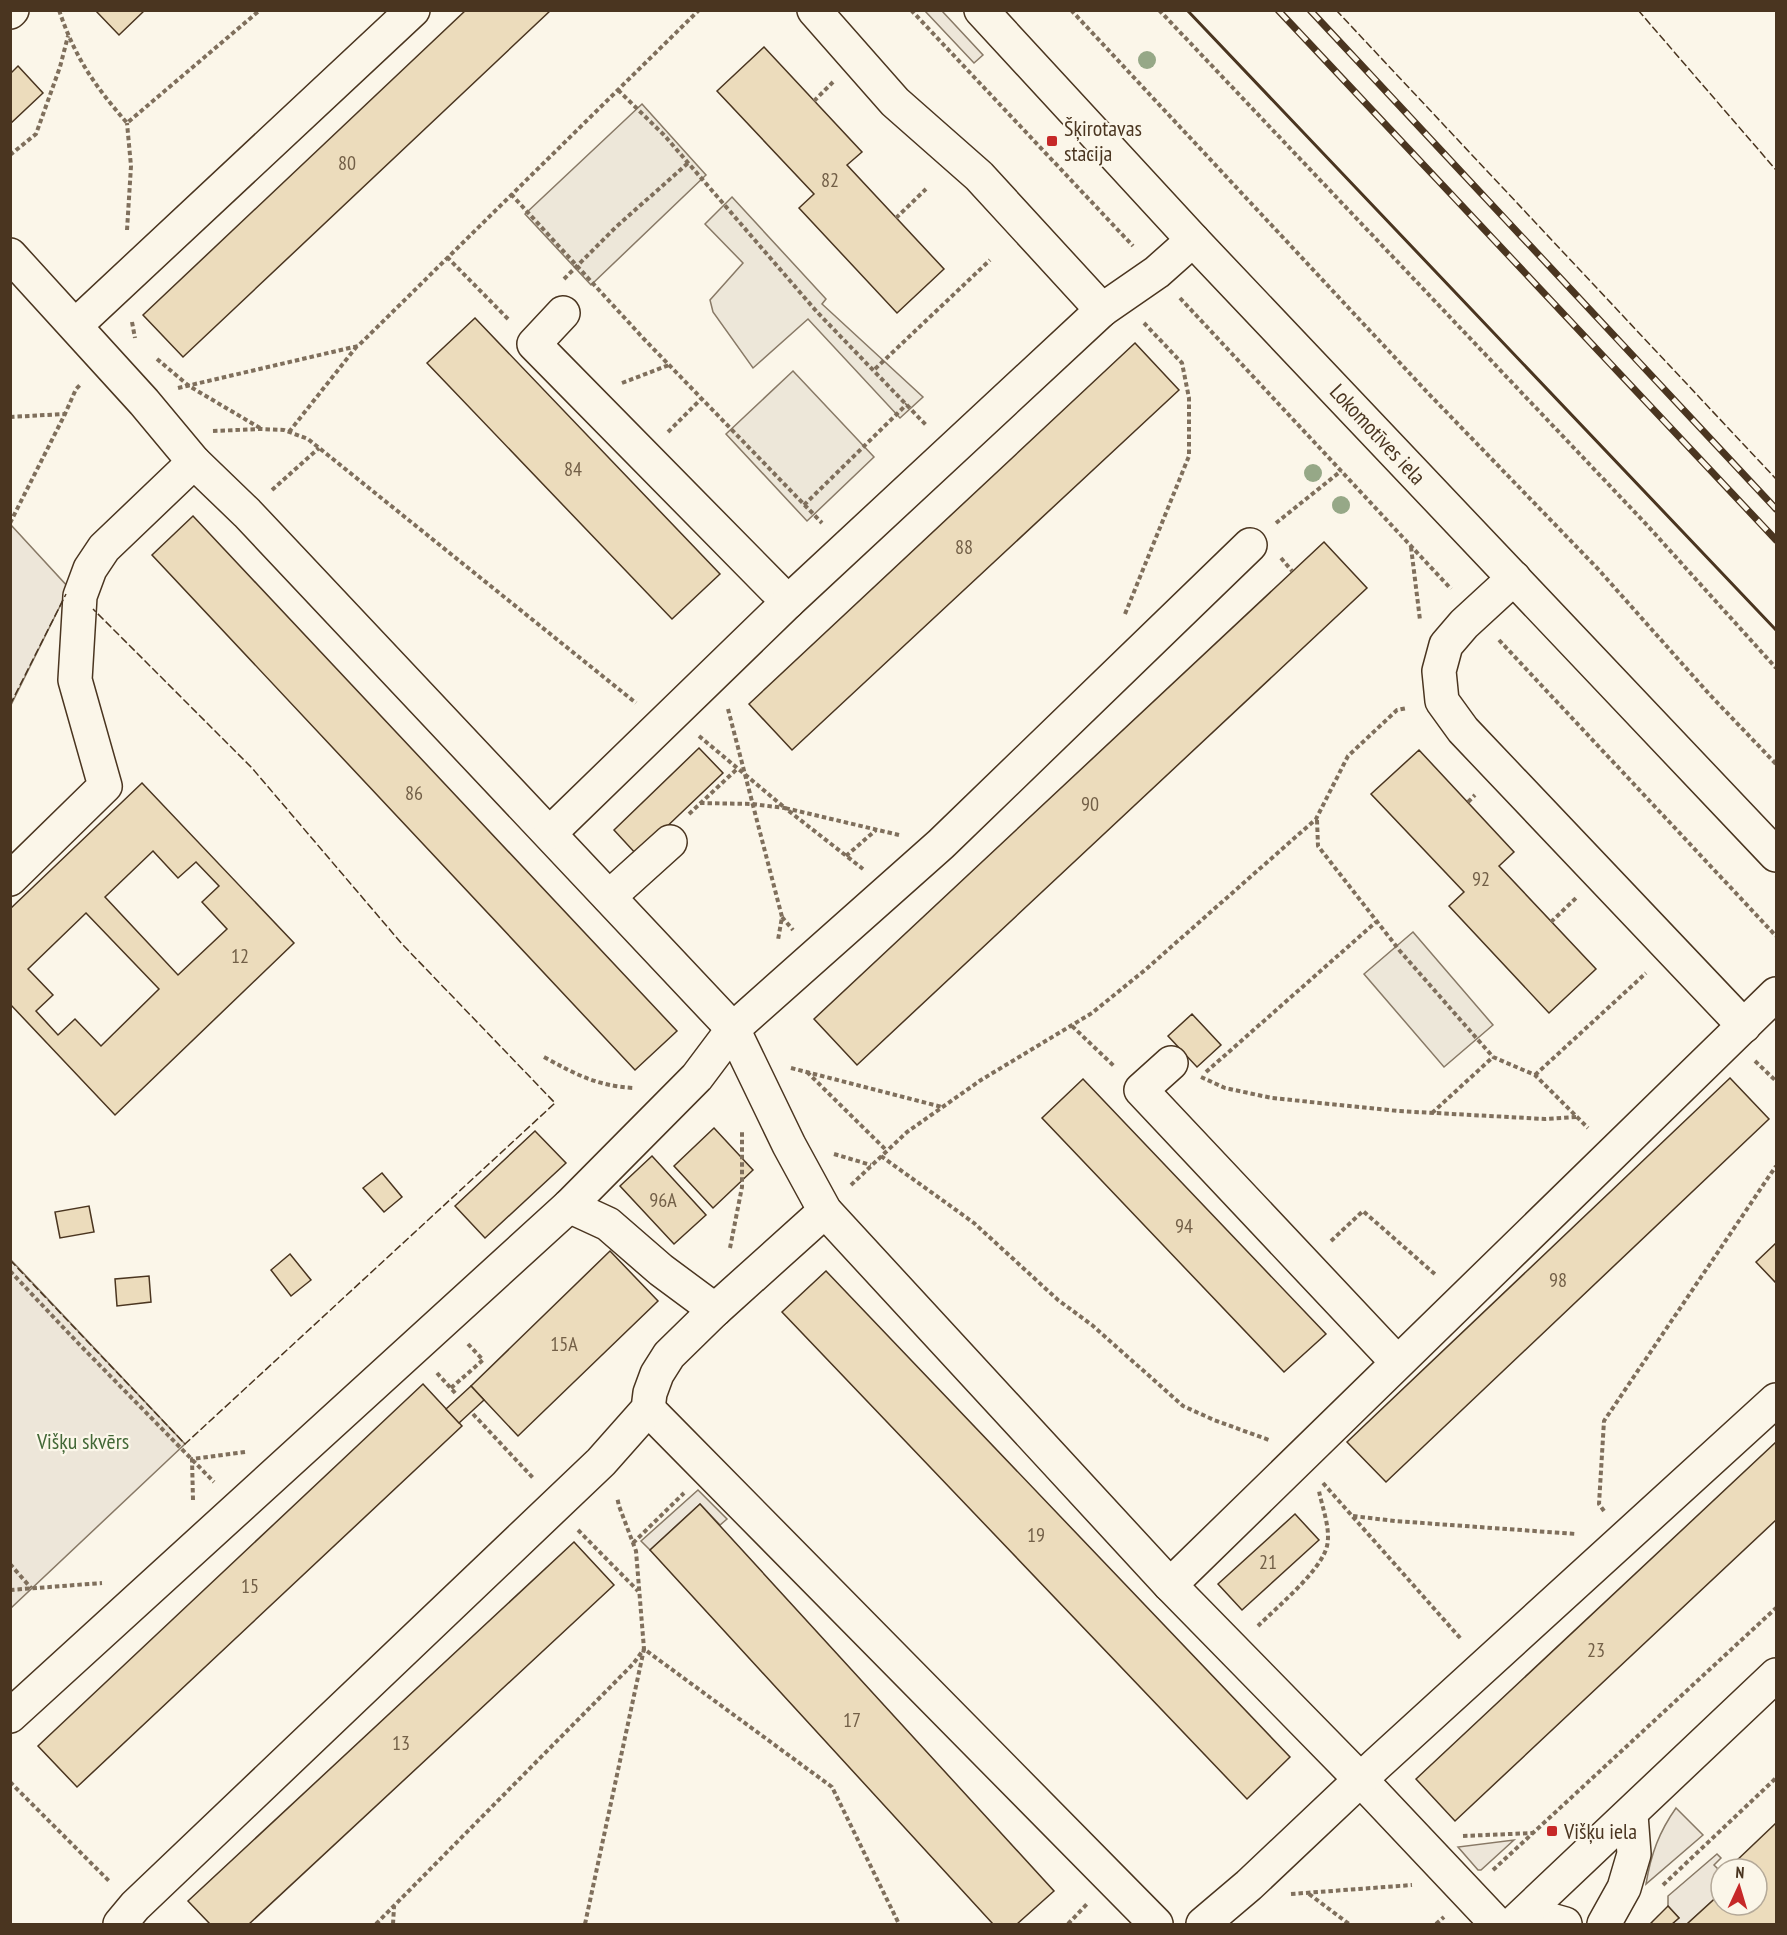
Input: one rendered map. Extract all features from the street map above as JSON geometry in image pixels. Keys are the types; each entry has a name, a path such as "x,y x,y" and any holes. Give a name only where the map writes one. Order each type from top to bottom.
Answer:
{"street":[{"path":"76,325 413,10"},
{"path":"814,10 895,102 979,176 1102,310"},
{"name":"Lokomotīves iela","path":"981,10 1193,240 1776,855"},
{"path":"550,833 714,672 1102,310 1157,272 1193,240"},
{"path":"10,255 76,325 194,462 247,513 550,833 739,1043 789,1145 825,1211 1170,1585 1360,1779 1467,1894 1512,1921 1564,1924"},
{"path":"563,313 534,344 788,602"},
{"path":"10,879 105,786 75,680 80,596 90,570 104,548 194,462"},
{"path":"10,1716 569,1206 697,1077 739,1043 769,998 941,844 1250,545"},
{"path":"1514,578 1464,624 1446,645 1439,670 1443,701 1462,730 1746,1040"},
{"path":"609,897 670,842"},
{"path":"1170,1585 1314,1472 1397,1362 1613,1152 1746,1040 1776,994"},
{"path":"1171,1063 1141,1090 1397,1362"},
{"path":"569,1206 609,1224 661,1270 715,1310"},
{"path":"127,1916 601,1462 648,1409 657,1374 669,1354 825,1211"},
{"path":"1203,1924 1249,1885 1360,1779 1776,1400"},
{"path":"648,1409 1156,1924"},
{"path":"1512,1921 1630,1815 1776,1675"},
{"path":"1604,1924 1624,1888 1634,1854 1630,1815"}],"path":[{"path":"59,10 68,36 88,75 127,123 131,166 127,278 136,343"},
{"path":"127,123 260,10"},
{"path":"289,432 358,346 699,10"},
{"path":"911,10 1776,936"},
{"path":"1071,10 1410,374 1598,569 1710,695 1776,764"},
{"path":"1159,10 1647,524 1776,668"},
{"path":"10,154 36,134 60,67 68,36"},
{"path":"814,100 837,78"},
{"path":"618,90 664,135 818,312 951,451"},
{"path":"563,313 560,284 616,227 688,163"},
{"path":"896,218 926,189"},
{"path":"511,194 669,366 846,548"},
{"path":"447,257 534,344"},
{"path":"875,369 990,260"},
{"path":"1122,621 1189,456 1189,398 1182,363 1143,321"},
{"path":"144,402 160,392 358,346"},
{"path":"154,357 189,386 261,429"},
{"path":"10,523 76,389 104,358"},
{"path":"585,396 669,366"},
{"path":"645,456 701,399"},
{"path":"804,505 907,404"},
{"path":"10,417 65,414"},
{"path":"174,437 219,431 261,429 289,432 308,439 667,719 738,768 889,890"},
{"path":"247,513 319,448"},
{"path":"1250,545 1341,471"},
{"path":"10,511 15,515"},
{"path":"1411,546 1420,626"},
{"path":"714,672 722,684 782,917 769,998"},
{"path":"825,1211 907,1131 981,1080 1092,1013 1145,970 1317,819 1348,756 1397,710 1443,701"},
{"path":"670,842 686,816 738,768"},
{"path":"700,803 752,804 785,808 941,844"},
{"path":"1317,819 1318,846 1376,922 1493,1057 1535,1075 1613,1152"},
{"path":"846,856 876,830"},
{"path":"1551,922 1579,895"},
{"path":"1200,1077 1376,922"},
{"path":"1535,1075 1646,973"},
{"path":"1072,1026 1121,1074 1141,1090"},
{"path":"1746,1040 1776,1081"},
{"path":"739,1043 807,1072 942,1107"},
{"path":"544,1057 585,1079 619,1088 683,1091"},
{"path":"1432,1113 1493,1057"},
{"path":"1171,1063 1225,1088 1272,1098 1432,1113 1545,1119 1577,1117"},
{"path":"807,1072 886,1150"},
{"path":"730,1249 742,1187 742,1122"},
{"path":"880,1156 975,1223 1058,1300 1092,1325 1184,1406 1214,1420 1276,1442 1314,1472 1485,1666"},
{"path":"1623,1539 1599,1504 1604,1421 1776,1166"},
{"path":"1305,1264 1363,1211 1462,1299"},
{"path":"10,1271 85,1351 239,1507"},
{"path":"445,1319 483,1360 450,1388"},
{"path":"474,1414 557,1504 565,1518 639,1592"},
{"path":"585,1924 644,1649 636,1551 619,1506 613,1475 601,1462"},
{"path":"1234,1650 1316,1568 1327,1546 1327,1533 1314,1472"},
{"path":"633,1543 689,1489"},
{"path":"1353,1516 1623,1539"},
{"path":"10,1564 32,1588"},
{"path":"10,1590 131,1580 153,1584"},
{"path":"1467,1894 1776,1608"},
{"path":"376,1924 633,1664 644,1649"},
{"path":"644,1649 832,1787 899,1924"},
{"path":"1658,1890 1776,1778"},
{"path":"10,1782 127,1916"},
{"path":"1454,1837 1534,1833"},
{"path":"1249,1885 1261,1895 1309,1894 1419,1884"},
{"path":"1309,1894 1349,1924"},
{"path":"1068,1924 1091,1899"},
{"path":"393,1924 394,1906"}],"green space":[{"path":"925,11 942,11 983,55 974,63"},
{"path":"11,525 69,588 11,705"},
{"name":"Višķu skvērs","path":"11,1260 185,1444 11,1608"},
{"path":"698,1490 727,1519 720,1525 700,1504 650,1550 641,1541"},
{"path":"1676,1808 1703,1835 1646,1884 1656,1844"},
{"path":"1514,1840 1481,1870 1478,1870 1458,1847"},
{"path":"1709,1861 1709,1904 1687,1924 1672,1924 1679,1918 1668,1906 1668,1896"}],"shaded area":[{"path":"642,104 706,175 591,285 525,214"},
{"path":"732,197 826,299 822,304 923,397 900,418 808,319 753,368 713,312 710,300 743,263 705,224"},
{"path":"793,371 874,457 807,521 726,434"},
{"path":"1413,932 1493,1025 1444,1067 1364,974"}],"building":[{"path":"95,10 145,10 119,35"},
{"path":"466,10 551,10 183,357 143,315"},
{"path":"764,47 862,152 847,165 944,269 897,313 799,208 814,194 717,91"},
{"path":"18,66 43,93 10,124 10,74"},
{"path":"475,318 720,574 672,619 427,363"},
{"path":"1135,343 1179,390 792,750 749,704"},
{"path":"193,516 677,1031 635,1070 152,555"},
{"path":"1324,542 1367,588 857,1065 814,1019"},
{"path":"699,748 723,773 637,855 614,830"},
{"path":"1419,750 1514,852 1499,866 1596,969 1549,1013 1449,906 1464,892 1371,794"},
{"path":"142,783 294,943 115,1115 10,1004 10,909","holes":["153,851 178,878 196,862 219,886 202,902 227,929 178,975 105,897","86,913 159,989 101,1046 75,1019 58,1035 36,1011 53,995 28,969"]},
{"path":"1192,1014 1221,1045 1197,1067 1168,1036"},
{"path":"1730,1078 1769,1119 1386,1482 1347,1442"},
{"path":"1083,1079 1326,1334 1284,1372 1042,1118"},
{"path":"714,1128 753,1170 713,1208 674,1166"},
{"path":"535,1131 566,1163 485,1238 455,1206"},
{"path":"652,1156 706,1215 674,1244 620,1186"},
{"path":"382,1173 402,1197 384,1212 363,1188"},
{"path":"89,1206 94,1232 60,1238 55,1212"},
{"path":"1776,1243 1776,1283 1756,1262"},
{"path":"610,1251 658,1301 518,1436 471,1386"},
{"path":"290,1254 311,1280 291,1296 271,1270"},
{"path":"826,1271 1290,1757 1247,1799 782,1312"},
{"path":"149,1276 151,1302 117,1306 115,1279"},
{"path":"423,1384 462,1426 77,1787 38,1746"},
{"path":"471,1386 484,1400 459,1423 446,1409"},
{"path":"1776,1442 1776,1520 1455,1821 1416,1779"},
{"path":"700,1504 1054,1891 1017,1924 993,1924 650,1550"},
{"path":"1295,1514 1319,1540 1242,1610 1218,1584"},
{"path":"574,1542 614,1585 249,1924 210,1924 188,1901"},
{"path":"1776,1823 1776,1924 1687,1924 1709,1904 1709,1917 1769,1917 1769,1857 1740,1857"},
{"path":"1668,1906 1679,1918 1672,1924 1651,1923"}],"railway":[{"path":"1278,10 1776,540"},
{"path":"1310,10 1776,509"}],"fence":[{"path":"1336,10 1776,479"},
{"path":"1638,10 1776,170"},
{"path":"10,705 66,594"},
{"path":"10,1260 185,1444 555,1103 402,944 252,768 93,609"}],"wall":[{"path":"1187,10 1776,630"}],"place":[{"name":"Šķirotavas stacija","path":"1052,141"},
{"name":"Višķu iela","path":"1552,1831"}]}
